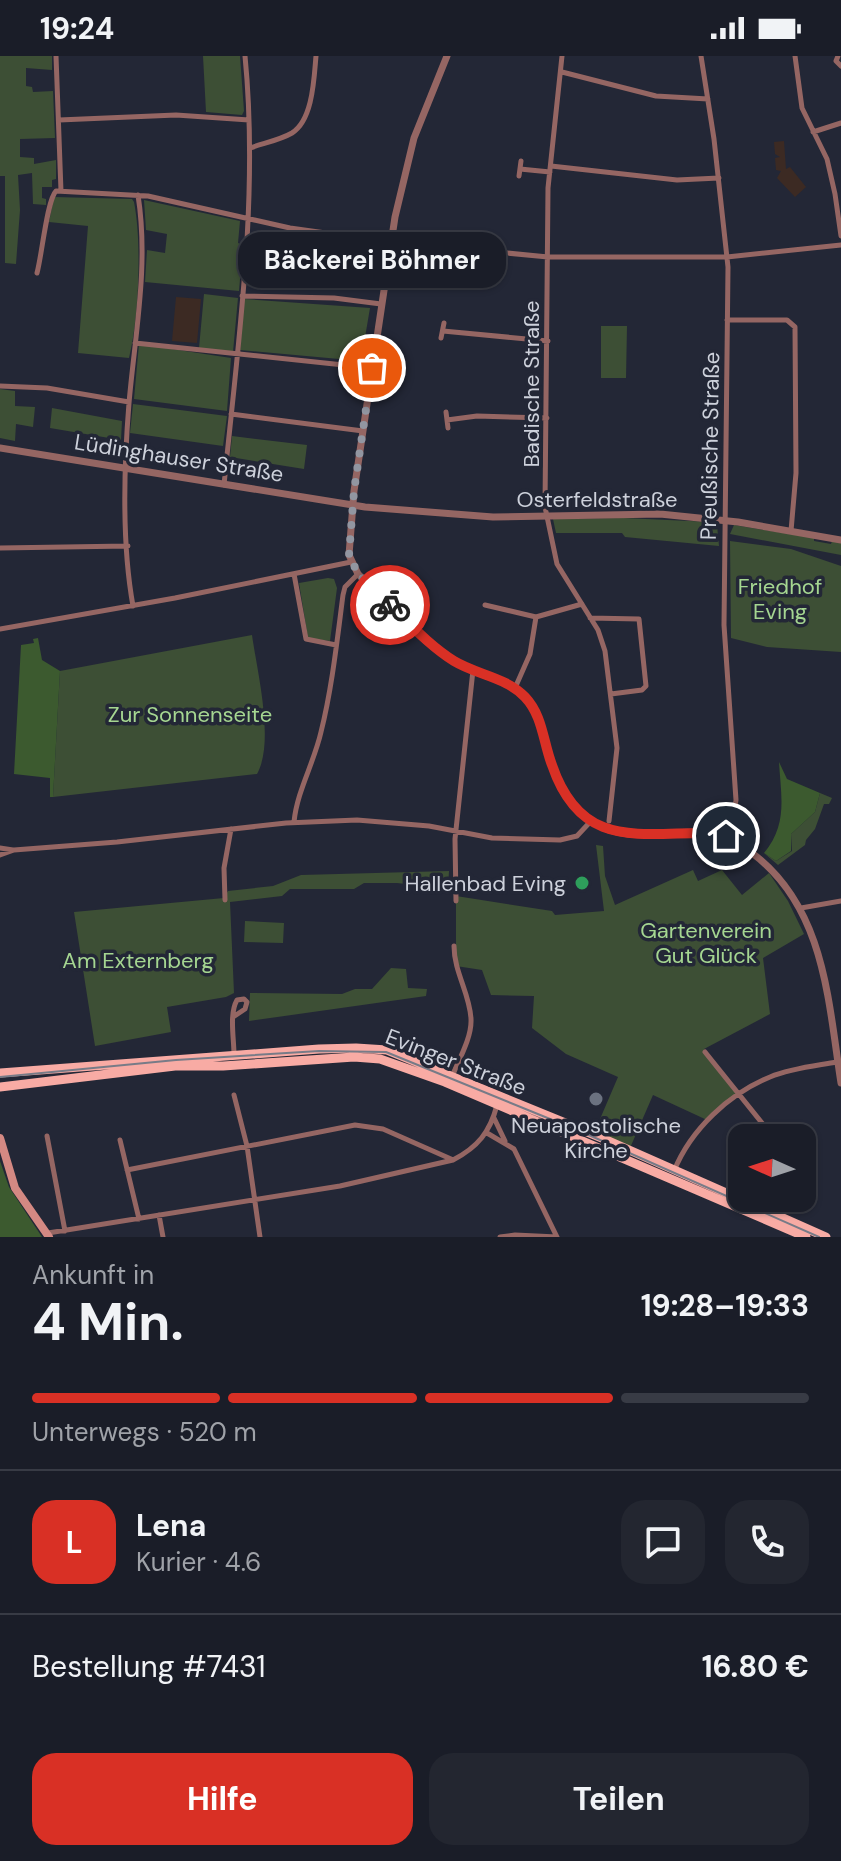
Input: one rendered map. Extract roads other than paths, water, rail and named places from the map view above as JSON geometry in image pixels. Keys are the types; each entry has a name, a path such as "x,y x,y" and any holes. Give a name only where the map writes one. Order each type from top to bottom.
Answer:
{"main road":[{"name":"Evinger Straße","path":"0,1073 322,1049 374,1049 400,1055 498,1101 588,1132 806,1237"},
{"name":"Evinger Straße","path":"0,1087 144,1069 354,1057 381,1059 451,1081"},
{"path":"0,1138 15,1188 48,1235"},
{"name":"Evinger Straße","path":"672,1175 826,1237"}],"street":[{"path":"56,56 61,191"},
{"path":"224,485 247,218 250,120 245,56"},
{"path":"250,148 299,128 309,103 317,56"},
{"path":"447,56 410,152 391,241 352,504 351,562 358,574 442,653 515,688 537,714 552,766 566,794 591,821 619,833 716,833 726,836 775,872 801,908 823,976 841,1083"},
{"name":"Badische Straße","path":"562,56 550,169 546,516 557,564 602,640 617,748 609,821"},
{"name":"Preußische Straße","path":"701,56 727,257 724,631 736,797 733,820 726,836"},
{"path":"795,56 802,108 831,174 841,236"},
{"path":"838,56 836,61 841,66"},
{"path":"562,72 656,96 708,99"},
{"path":"59,120 176,115 250,120"},
{"path":"813,132 841,123"},
{"path":"521,161 520,172 550,169 677,180 719,178"},
{"path":"37,273 50,197 56,191 138,195 174,200 290,228 548,257 727,257 841,245"},
{"path":"133,606 125,468 143,255 138,195"},
{"path":"242,296 334,298 381,304"},
{"path":"727,320 787,320 795,327 796,473 791,531"},
{"path":"441,338 443,327 548,341"},
{"path":"135,343 372,368"},
{"path":"0,386 50,388 129,402"},
{"path":"446,412 448,428"},
{"path":"231,414 363,431"},
{"path":"447,420 477,416 547,418"},
{"name":"Lüdinghauser Straße","path":"0,448 352,504"},
{"name":"Osterfeldstraße","path":"352,504 470,516 631,513 725,520 841,540"},
{"path":"0,548 128,546"},
{"path":"0,629 351,562"},
{"path":"294,574 306,639 336,645"},
{"path":"294,822 296,806 323,727 344,591 358,574"},
{"path":"485,605 536,617 582,604"},
{"path":"515,688 530,654 536,617"},
{"path":"590,618 639,619 646,686 642,690 611,694"},
{"path":"456,901 457,831 473,670"},
{"path":"0,848 14,850 294,822 357,820 405,823 492,838 560,840 577,836 591,821"},
{"path":"225,900 224,868 231,829"},
{"path":"0,855 14,850"},
{"path":"801,908 841,901"},
{"path":"451,1081 469,1034 471,1017 456,966 454,946"},
{"path":"233,1017 234,1055"},
{"path":"705,1052 763,1124"},
{"path":"672,1175 692,1137 707,1120 755,1084 783,1072 837,1062"},
{"path":"234,1095 247,1146 260,1237"},
{"path":"48,1235 340,1186 453,1160 470,1151 487,1133 498,1101"},
{"path":"494,1118 506,1142"},
{"path":"127,1170 355,1125 383,1129 453,1160"},
{"path":"487,1133 514,1149 557,1237 502,1237"},
{"path":"47,1136 65,1231"},
{"path":"120,1140 139,1219"},
{"path":"159,1215 163,1237"}],"tram line":[{"path":"0,1077 176,1060 319,1051 386,1052 582,1132 819,1237"}],"place":[{"name":"Bäckerei Böhmer","path":"372,368"},
{"name":"Hallenbad Eving","path":"582,883"},
{"name":"Neuapostolische Kirche","path":"596,1099"}],"park label":[{"name":"Friedhof Eving","path":"780,598"},
{"name":"Zur Sonnenseite","path":"190,714"},
{"name":"Gartenverein Gut Glück","path":"706,942"},
{"name":"Am Externberg","path":"138,960"}]}
